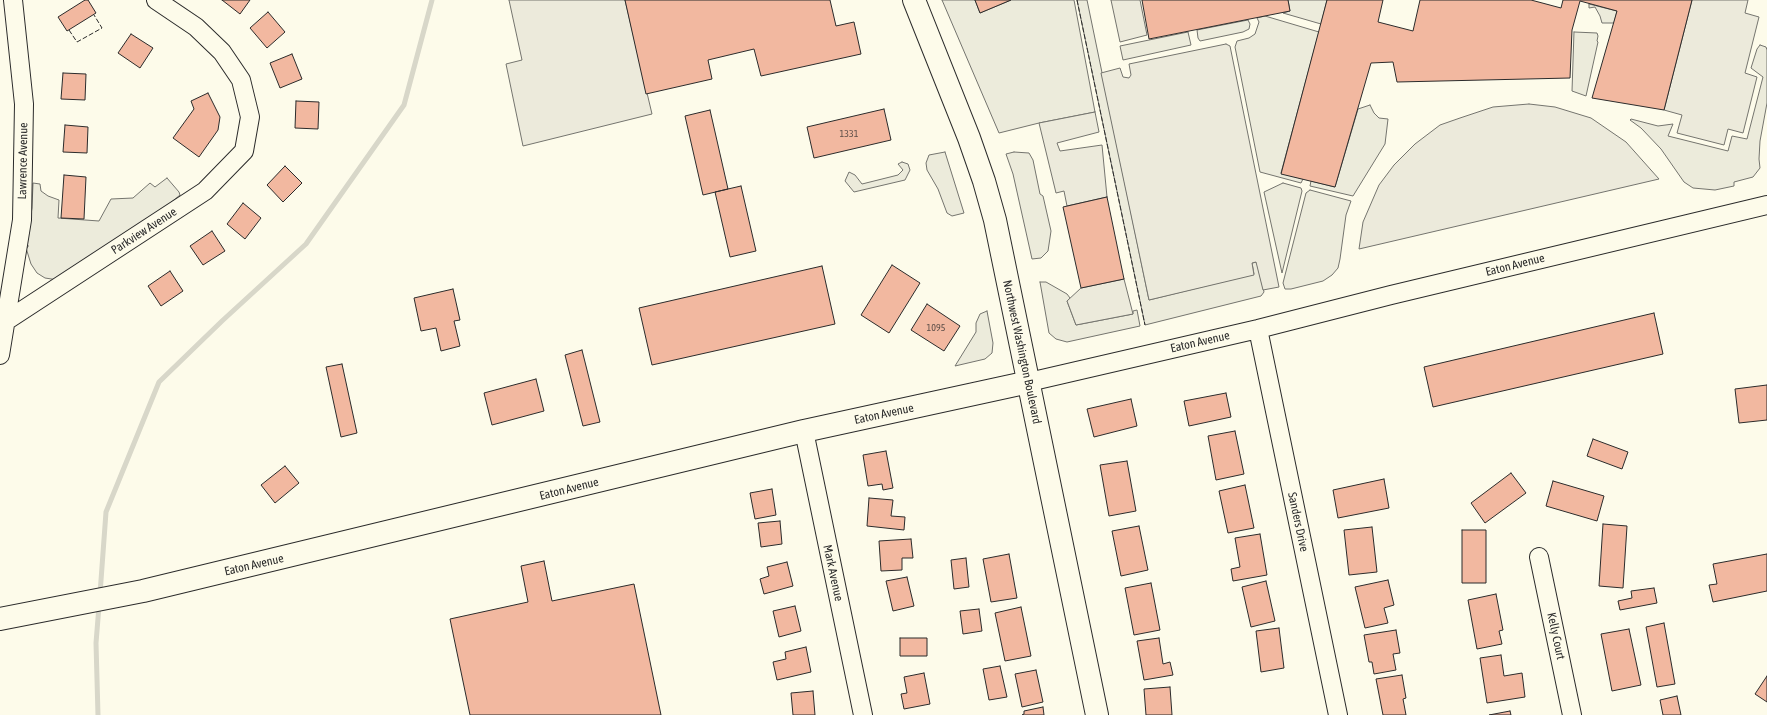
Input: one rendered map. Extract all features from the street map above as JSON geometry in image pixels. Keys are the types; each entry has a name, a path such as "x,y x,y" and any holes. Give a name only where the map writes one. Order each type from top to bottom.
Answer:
{"main road":[{"name":"Northwest Washington Boulevard","path":"914,0 952,91 984,180 995,220 1097,715"},
{"name":"Eaton Avenue","path":"0,619 144,591 804,431 1029,382"}],"street":[{"name":"Lawrence Avenue","path":"0,355 22,220 24,104 13,0"},
{"name":"Parkview Avenue","path":"6,321 205,191 244,151 250,117 240,80 222,52 196,27 156,0"},
{"name":"Eaton Avenue","path":"1029,382 1258,329 1767,205"},
{"name":"Sanders Drive","path":"1258,329 1338,715"},
{"name":"Mark Avenue","path":"804,431 863,715"},
{"name":"Kelly Court","path":"1539,557 1572,715"}],"shaded area":[{"path":"509,0 625,0 652,114 523,146 506,64 522,60"},
{"path":"942,0 975,0 980,13 1011,0 1074,0 1095,112 1039,123 999,133"},
{"path":"1077,0 1087,0 1149,300 1254,274 1252,263 1257,262 1264,292 1261,296 1145,325"},
{"path":"1111,0 1140,0 1147,35 1120,42"},
{"path":"1288,0 1327,0 1321,24 1283,13 1290,11"},
{"path":"1692,0 1748,0 1745,13 1759,17 1745,73 1757,77 1743,133 1728,129 1724,145 1677,133 1682,115 1664,110"},
{"path":"1589,4 1617,11 1614,23 1602,23 1595,7 1589,8"},
{"path":"1265,16 1319,32 1281,173 1303,179 1301,183 1260,172 1235,47 1237,41 1249,38 1255,34 1259,22 1257,18"},
{"path":"1248,20 1250,24 1249,29 1243,32 1200,41 1198,38 1197,30"},
{"path":"1188,32 1191,45 1123,60 1120,46"},
{"path":"1574,32 1597,33 1598,36 1586,96 1572,91"},
{"path":"1226,44 1230,46 1279,287 1263,290 1256,262 1252,263 1254,275 1149,300 1101,73 1120,68 1123,77 1129,78 1131,75 1129,64"},
{"path":"1760,45 1766,47 1767,50 1767,103 1760,141 1760,168 1753,177 1734,182 1734,186 1715,190 1693,188 1684,182 1661,149 1641,128 1630,120 1658,126 1673,124 1668,136 1728,151 1732,136 1747,139 1763,77 1751,68 1757,49"},
{"path":"1529,104 1555,107 1591,118 1626,142 1659,179 1359,249 1363,222 1379,185 1394,165 1415,144 1440,125 1493,107"},
{"path":"1370,105 1374,113 1379,118 1388,119 1385,144 1353,196 1310,186 1311,181 1335,187 1358,109"},
{"path":"1095,112 1099,132 1057,143 1060,151 1102,145 1107,197 1067,206 1064,191 1056,193 1039,123"},
{"path":"945,152 964,213 952,216 947,213 938,189 927,170 926,163 929,155"},
{"path":"1014,152 1029,153 1033,160 1040,194 1043,196 1051,231 1048,251 1041,258 1032,259 1013,174 1006,154"},
{"path":"902,162 908,164 910,170 905,180 854,192 845,181 849,172 855,175 862,184 898,175 903,170 898,164"},
{"path":"167,178 180,195 151,219 58,280 45,278 37,273 31,264 26,248 28,247 28,245 26,245 32,208 33,183 40,184 41,191 48,196 59,200 58,218 99,221 111,199 133,198 150,183 155,187"},
{"path":"1283,183 1301,188 1302,191 1282,273 1264,192"},
{"path":"1310,190 1351,201 1346,215 1338,268 1332,275 1323,281 1291,289 1285,289 1283,283 1306,193"},
{"path":"1124,279 1133,314 1076,325 1067,301 1081,288"},
{"path":"1040,282 1046,282 1067,294 1070,298 1067,301 1076,325 1133,314 1133,311 1137,310 1140,326 1067,342 1056,339 1049,333"},
{"path":"987,311 993,343 992,353 985,359 955,366 976,332 976,323 980,314"}],"building":[{"path":"85,0 88,0 96,13 67,31 58,17"},
{"path":"222,0 250,0 240,14"},
{"path":"625,0 830,0 836,26 854,22 861,54 761,76 754,49 708,60 712,79 646,94"},
{"path":"975,0 1011,0 980,13"},
{"path":"1142,0 1288,0 1290,11 1149,39"},
{"path":"1327,0 1383,0 1378,22 1413,31 1420,0 1531,0 1561,8 1563,0 1692,0 1664,110 1592,98 1617,11 1580,1 1572,30 1570,78 1397,82 1393,62 1371,63 1335,187 1281,174"},
{"path":"268,12 285,32 267,48 250,28"},
{"path":"131,34 153,48 140,68 118,53"},
{"path":"292,54 302,79 280,88 270,63"},
{"path":"63,73 86,74 85,100 61,99"},
{"path":"208,93 220,117 218,130 199,157 173,138 194,109 191,101"},
{"path":"296,101 319,102 318,129 295,128"},
{"path":"884,109 891,140 814,158 807,127"},
{"path":"710,110 728,189 703,195 685,116"},
{"path":"65,125 88,127 87,153 63,152"},
{"path":"285,166 302,183 283,202 267,185"},
{"path":"64,175 86,177 84,219 61,218"},
{"path":"741,186 756,251 730,257 715,192"},
{"path":"1107,197 1124,279 1081,288 1063,207"},
{"path":"243,203 261,218 245,239 227,224"},
{"path":"212,231 225,251 203,265 190,246"},
{"path":"892,265 920,283 889,333 861,315"},
{"path":"822,266 835,324 652,365 639,308"},
{"path":"170,271 183,291 161,306 148,286"},
{"path":"453,289 460,320 454,321 460,346 441,351 436,328 421,331 414,298"},
{"path":"927,304 960,326 944,351 911,330"},
{"path":"1654,313 1663,354 1433,407 1424,367"},
{"path":"582,350 600,422 583,426 565,355"},
{"path":"342,364 357,433 341,437 326,367"},
{"path":"536,379 544,411 492,425 484,393"},
{"path":"1767,385 1767,420 1739,423 1735,389"},
{"path":"1226,393 1231,417 1189,426 1184,401"},
{"path":"1131,399 1137,426 1094,437 1087,409"},
{"path":"1235,431 1244,474 1216,480 1208,436"},
{"path":"1593,439 1628,452 1622,469 1587,456"},
{"path":"886,451 893,488 883,490 882,484 868,486 863,455"},
{"path":"1127,461 1136,511 1109,516 1100,465"},
{"path":"285,466 299,483 275,503 261,485"},
{"path":"1511,473 1526,493 1485,523 1471,503"},
{"path":"1384,479 1389,508 1338,518 1333,490"},
{"path":"1553,481 1604,496 1597,521 1546,506"},
{"path":"1245,485 1254,528 1228,533 1219,491"},
{"path":"772,489 776,515 755,519 750,493"},
{"path":"869,498 893,500 891,516 905,517 904,530 867,526"},
{"path":"780,521 782,544 761,547 758,523"},
{"path":"1603,524 1627,526 1623,588 1599,586"},
{"path":"1139,526 1148,570 1121,576 1112,531"},
{"path":"1372,527 1377,572 1349,575 1344,530"},
{"path":"1462,530 1486,530 1486,583 1462,583"},
{"path":"1260,534 1267,575 1233,581 1231,569 1240,567 1235,538"},
{"path":"911,539 913,558 902,558 902,570 881,571 879,541"},
{"path":"1009,554 1017,598 991,602 983,559"},
{"path":"1767,554 1767,591 1713,602 1709,585 1717,584 1713,564"},
{"path":"966,558 969,587 954,589 951,560"},
{"path":"544,561 552,601 634,584 661,715 470,715 450,619 528,602 521,566"},
{"path":"787,562 793,586 764,594 760,579 769,576 767,567"},
{"path":"907,577 914,606 893,611 886,581"},
{"path":"1388,580 1394,605 1384,608 1388,623 1365,628 1355,587"},
{"path":"1266,581 1275,621 1251,627 1242,587"},
{"path":"1151,583 1160,630 1134,635 1125,588"},
{"path":"1654,588 1657,603 1620,610 1618,601 1632,598 1631,591"},
{"path":"1496,594 1503,630 1499,631 1502,644 1477,649 1468,600"},
{"path":"795,606 801,631 779,637 773,611"},
{"path":"1021,607 1031,656 1005,661 995,613"},
{"path":"979,609 982,631 963,634 960,611"},
{"path":"1664,623 1675,684 1657,687 1646,627"},
{"path":"1279,628 1284,668 1261,672 1256,631"},
{"path":"1629,629 1641,685 1612,691 1601,634"},
{"path":"1396,630 1400,653 1393,654 1396,670 1374,674 1372,662 1369,662 1364,635"},
{"path":"900,638 927,638 927,656 900,656"},
{"path":"1159,638 1163,664 1170,662 1173,675 1144,680 1137,641"},
{"path":"806,647 811,672 777,680 773,662 786,659 785,652"},
{"path":"1501,655 1504,676 1522,673 1525,697 1487,703 1480,658"},
{"path":"1000,666 1007,697 989,700 983,669"},
{"path":"1036,670 1043,702 1022,707 1015,674"},
{"path":"924,673 930,704 904,709 901,694 907,693 904,677"},
{"path":"1402,675 1406,698 1403,699 1406,715 1383,715 1376,679"},
{"path":"1767,676 1767,702 1755,694"},
{"path":"1170,687 1172,715 1146,715 1144,689"},
{"path":"813,691 815,715 793,715 791,693"},
{"path":"1677,696 1681,715 1663,715 1660,700"},
{"path":"1043,707 1044,715 1022,715 1024,714 1024,711"},
{"path":"1510,711 1511,715 1489,715"}],"waterway":[{"path":"100,594 106,512 159,382 222,321 306,244 404,105 432,0"},
{"path":"98,715 96,643 99,606"}],"fence":[{"path":"1077,0 1145,325"},
{"path":"69,30 77,42 102,28 94,15"}]}
